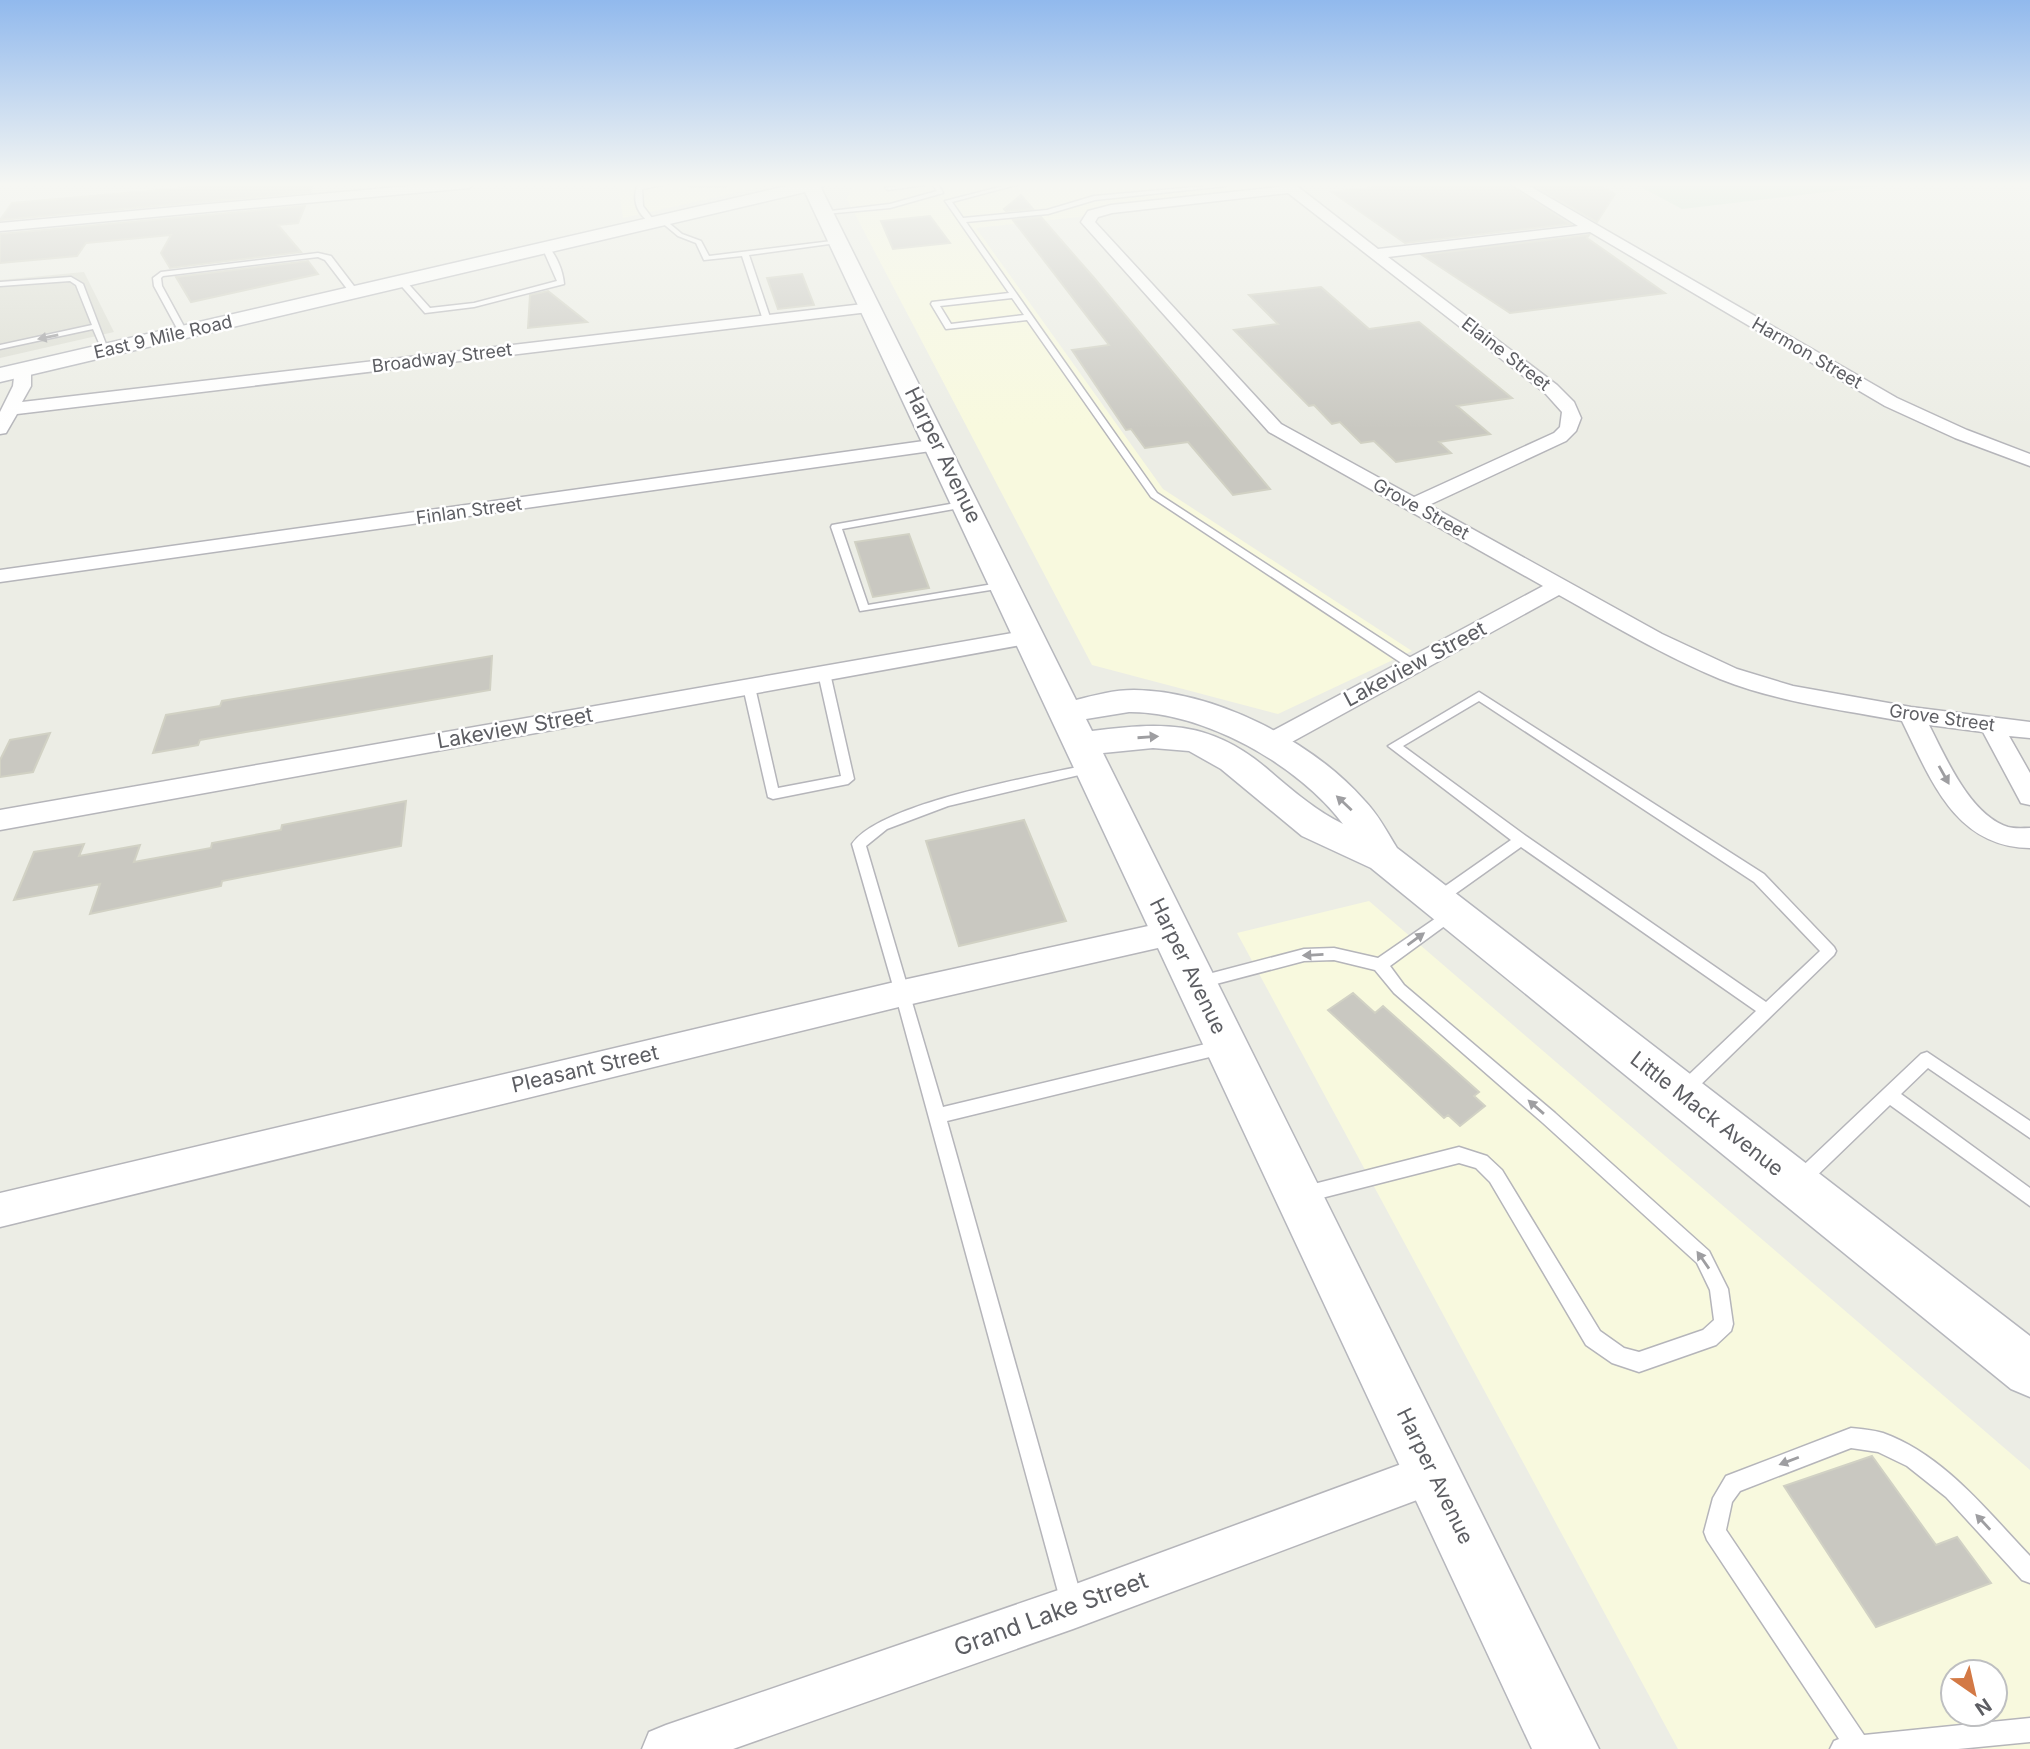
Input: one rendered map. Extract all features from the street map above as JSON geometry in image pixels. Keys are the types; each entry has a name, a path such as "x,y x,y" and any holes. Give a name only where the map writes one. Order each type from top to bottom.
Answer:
{"main road":[{"name":"East 9 Mile Road","path":"0,375 467,266"},
{"name":"Harper Avenue","path":"851,266 1566,1749"},
{"name":"Little Mack Avenue","path":"1079,742 1136,701 1208,714 1230,721 1270,743 1349,807 1384,858"},
{"name":"Little Mack Avenue","path":"1079,742 1152,737 1178,737 1198,741 1216,749 1314,825 1384,858 2030,1370"}],"street":[{"name":"Grove Street","path":"1127,266 1266,421 1669,647 1729,674 1791,693 1911,715 2030,730"},
{"name":"Elaine Street","path":"1391,266 1551,389 1564,400 1572,413 1571,427 1560,437 1414,505"},
{"name":"Harmon Street","path":"1657,266 1891,402 1961,434 2030,460"},
{"name":"Broadway Street","path":"6,410 872,308"},
{"path":"0,429 6,410 22,386 23,369"},
{"name":"Finlan Street","path":"0,576 938,445"},
{"name":"Lakeview Street","path":"1270,743 1559,586"},
{"name":"Lakeview Street","path":"0,820 1030,637"},
{"path":"1911,715 1953,792 1973,819 2004,837 2030,838"},
{"path":"1991,724 2030,796"},
{"name":"Pleasant Street","path":"0,1210 903,993 1171,933"},
{"name":"Grand Lake Street","path":"666,1749 1073,1607 1434,1474"}],"lane":[{"path":"183,332 158,286 157,278 161,274 230,266"},
{"path":"334,266 354,292"},
{"path":"401,281 423,308 438,312 561,282 554,266"},
{"path":"749,266 767,320"},
{"path":"993,266 1154,495 1413,665"},
{"path":"0,284 71,279 79,284 106,350"},
{"path":"1014,295 935,304 949,327 1029,317"},
{"path":"0,347 96,326"},
{"path":"967,504 836,527 864,609 1005,585"},
{"path":"749,687 774,794 848,779 824,673"},
{"path":"1681,1094 1767,1011 1829,951 1759,878 1479,696 1394,746 1521,840 1767,1011"},
{"path":"1073,1607 903,993 859,844 882,826 945,802 1079,742"},
{"path":"1380,965 1521,840"},
{"path":"1196,983 1304,955 1334,954 1380,965 1399,989 1549,1118 1703,1257 1719,1289 1724,1324 1709,1338 1639,1362 1619,1356 1593,1338 1496,1176 1481,1162 1459,1155 1301,1195"},
{"path":"937,1116 1227,1045"},
{"path":"1796,1185 1927,1059 2030,1130"},
{"path":"1889,1095 2030,1198"},
{"path":"2030,1572 1953,1490 1914,1460 1880,1442 1851,1438 1733,1483 1723,1498 1715,1532 1850,1748 2030,1730"}],"shaded area":[{"path":"882,266 1003,266 1163,489 1412,651 1278,714 1092,665"},
{"path":"84,272 114,332 0,358 0,280"},
{"path":"1369,901 2030,1470 2030,1749 1678,1749 1237,933"}],"building":[{"path":"270,266 312,266 318,274 191,302 176,277"},
{"path":"1048,266 1083,266 1270,489 1233,495 1188,442 1145,448 1131,429 1126,430 1072,350 1109,345"},
{"path":"1438,266 1626,266 1665,293 1510,313"},
{"path":"802,274 814,305 778,309 767,278"},
{"path":"1321,287 1369,329 1419,322 1512,398 1457,406 1490,434 1439,442 1451,453 1396,462 1374,441 1361,443 1340,422 1332,424 1314,405 1309,406 1234,330 1278,324 1249,295"},
{"path":"548,291 587,322 528,328 530,295"},
{"path":"909,534 929,588 873,597 855,542"},
{"path":"492,656 490,690 200,740 198,745 153,753 166,715 220,706 222,701"},
{"path":"50,733 33,772 0,777 0,760 10,740"},
{"path":"406,801 401,846 222,881 221,886 90,914 100,884 14,900 34,852 84,844 79,856 140,845 134,862 211,848 212,843 281,830 282,825"},
{"path":"1024,820 1066,921 959,946 926,841"},
{"path":"1353,993 1375,1013 1383,1006 1479,1092 1474,1096 1485,1106 1460,1126 1448,1115 1444,1118 1328,1010"},
{"path":"1872,1456 1936,1545 1957,1537 1991,1583 1876,1627 1784,1486"}]}
